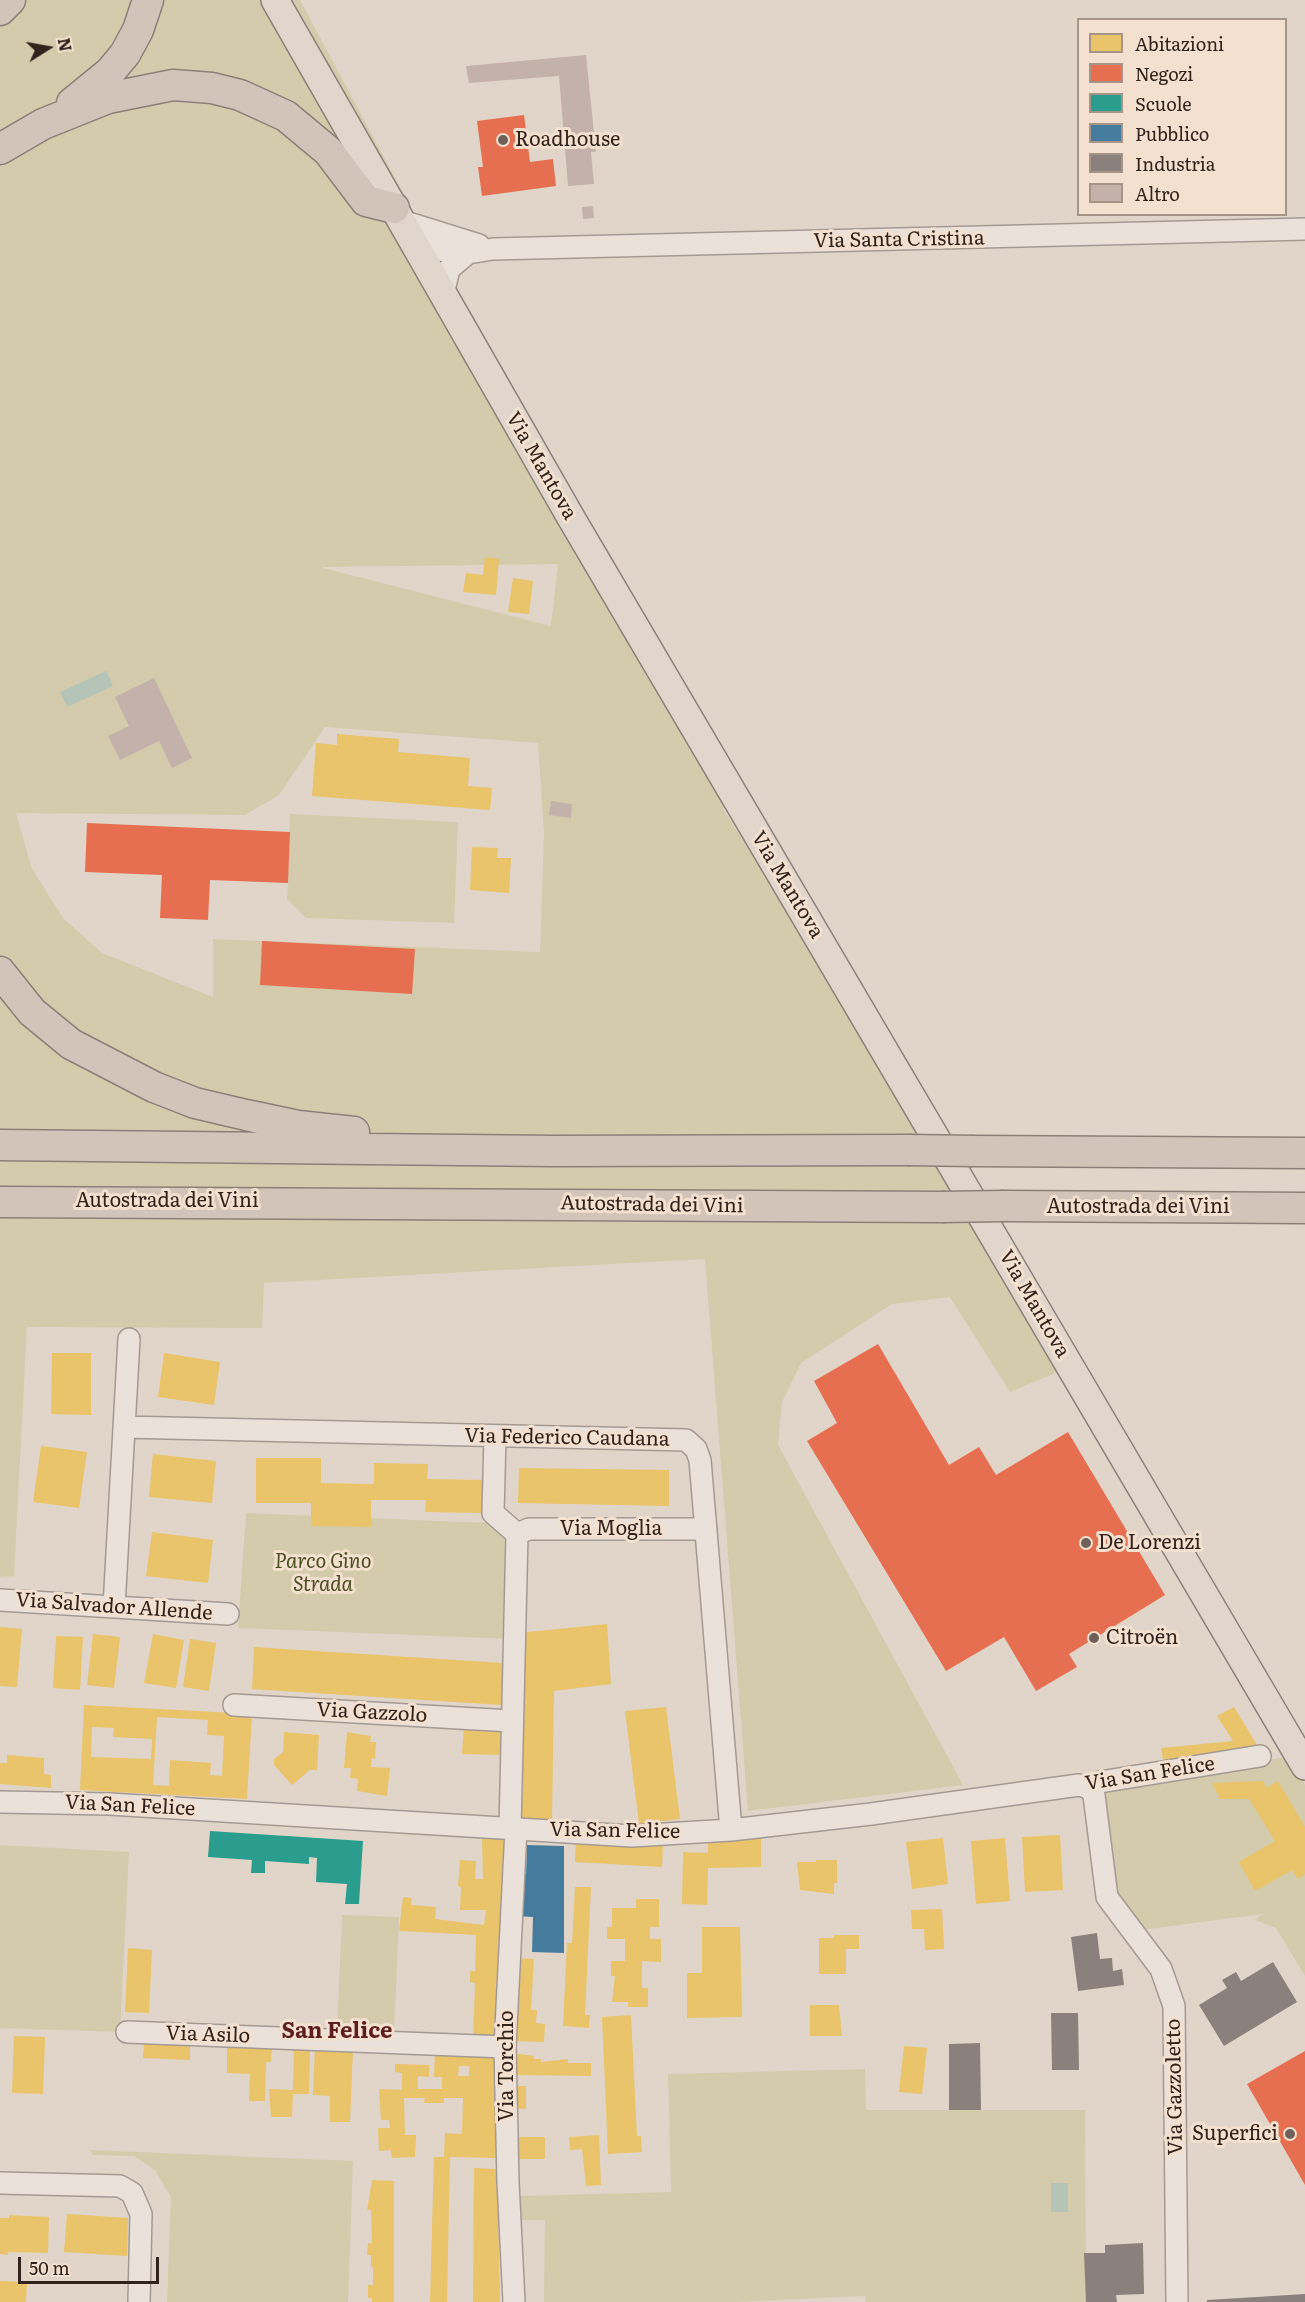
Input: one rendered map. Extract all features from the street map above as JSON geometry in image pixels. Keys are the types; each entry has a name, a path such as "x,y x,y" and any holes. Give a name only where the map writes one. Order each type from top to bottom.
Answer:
{"highway":[{"path":"0,10 10,0"},
{"path":"0,149 43,124 110,72 125,54 138,30 148,0"},
{"path":"43,124 108,98 142,89 173,85 212,88 240,95 286,116 328,151 366,201 398,215"},
{"path":"0,972 32,1012 71,1044 123,1073 195,1102 298,1126 383,1134 452,1135 554,1151"},
{"path":"0,1145 554,1151 908,1150 1305,1153"},
{"name":"Autostrada dei Vini","path":"2,1202 1305,1208"}],"main road":[{"name":"Via Mantova","path":"275,0 576,527 1305,1767"}],"street":[{"name":"Via Santa Cristina","path":"398,215 494,249"},
{"name":"Via Santa Cristina","path":"417,248 468,253 494,249 1305,229"},
{"path":"443,295 449,269 468,253"},
{"path":"114,1607 129,1339"},
{"name":"Via Federico Caudana","path":"124,1427 687,1440 696,1449 700,1460 731,1830"},
{"path":"495,1436 493,1513 517,1534"},
{"name":"Via Moglia","path":"517,1534 529,1529 706,1528"},
{"name":"Via Torchio","path":"514,2302 505,2047 513,1829 511,1721 517,1534"},
{"name":"Via Salvador Allende","path":"0,1600 228,1614"},
{"name":"Via Gazzolo","path":"234,1705 511,1721"},
{"name":"Via San Felice","path":"0,1802 109,1804 632,1836 731,1830 871,1814 1078,1785 1089,1788 1100,1782 1260,1756"},
{"name":"Via Gazzoletto","path":"1089,1788 1094,1795 1107,1897 1161,1969 1174,2007 1178,2302"},
{"name":"Via Asilo","path":"127,2032 505,2047"},
{"path":"0,2183 120,2186 132,2193 141,2214 139,2302"}],"green space":[{"path":"0,0 300,0 433,249 735,784 723,809 897,1081 1058,1372 1010,1392 950,1297 892,1304 801,1363 782,1402 778,1445 963,1785 748,1811 705,1259 264,1283 262,1328 27,1327 14,1576 0,1577","holes":["558,564 551,626 323,568 323,567","325,727 538,743 544,833 540,952 213,939 213,997 102,953 63,918 32,869 16,813 245,815 279,795"]},
{"path":"290,814 458,822 454,923 306,918 287,899"},
{"name":"Parco Gino Strada","path":"246,1513 512,1524 513,1639 238,1628"},
{"path":"1290,1757 1305,1785 1305,1976 1276,1928 1255,1920 1262,1914 1134,1931 1109,1894 1095,1784 1137,1775"},
{"path":"0,1845 129,1852 120,2032 0,2028"},
{"path":"342,1915 399,1917 394,2035 337,2032"},
{"path":"865,2069 866,2110 1085,2110 1086,2302 866,2302 865,2296 734,2302 544,2302 545,2220 520,2220 519,2196 671,2192 668,2074"},
{"path":"90,2150 353,2161 348,2302 167,2302 171,2197 155,2170 134,2156 93,2155"}],"shaded area":[{"path":"106,671 113,686 67,707 60,692"},
{"path":"1051,2183 1068,2183 1068,2212 1051,2212"}],"building: Abitazioni":[{"path":"485,557 499,559 496,595 463,592 466,573 483,575"},
{"path":"513,578 533,581 529,614 508,612"},
{"path":"337,734 399,739 398,752 470,758 468,786 492,788 490,810 312,796 316,743 337,745"},
{"path":"472,847 498,848 497,858 511,858 509,893 470,890"},
{"path":"52,1353 91,1353 91,1415 51,1414"},
{"path":"164,1353 220,1362 214,1405 158,1397"},
{"path":"41,1446 87,1452 79,1508 33,1502"},
{"path":"153,1454 216,1461 212,1503 149,1497"},
{"path":"256,1458 321,1458 321,1483 374,1484 374,1463 428,1464 427,1479 483,1480 482,1513 425,1512 426,1500 371,1500 371,1527 311,1526 311,1503 256,1503"},
{"path":"519,1468 669,1470 669,1506 518,1503"},
{"path":"152,1532 213,1540 208,1583 146,1576"},
{"path":"607,1624 611,1684 554,1691 552,1820 520,1818 519,1633"},
{"path":"0,1627 22,1629 17,1687 0,1686"},
{"path":"93,1634 120,1637 114,1688 87,1685"},
{"path":"153,1634 184,1640 176,1688 144,1683"},
{"path":"56,1636 83,1637 80,1690 53,1688"},
{"path":"190,1639 216,1643 209,1691 183,1687"},
{"path":"254,1647 503,1663 501,1705 252,1689"},
{"path":"84,1705 252,1714 247,1799 80,1790","holes":["157,1717 208,1720 207,1735 224,1736 222,1776 210,1775 211,1763 170,1760 169,1786 153,1785","92,1727 114,1728 113,1737 152,1739 151,1759 91,1757"]},
{"path":"666,1707 680,1819 639,1824 625,1711"},
{"path":"1234,1707 1259,1748 1164,1765 1161,1748 1233,1741 1217,1716"},
{"path":"464,1726 505,1729 505,1755 462,1754"},
{"path":"284,1732 319,1735 317,1770 310,1770 292,1785 274,1765 274,1759 283,1752"},
{"path":"347,1732 371,1736 370,1742 376,1742 375,1759 372,1758 371,1767 390,1768 387,1796 357,1791 358,1779 350,1778 351,1768 344,1768"},
{"path":"7,1755 44,1758 44,1774 51,1775 51,1788 0,1784 0,1763 7,1763"},
{"path":"1263,1781 1266,1788 1278,1781 1305,1827 1305,1874 1298,1879 1292,1870 1255,1891 1239,1862 1275,1841 1249,1799 1220,1799 1212,1783"},
{"path":"1060,1835 1063,1890 1025,1892 1022,1837"},
{"path":"482,1838 508,1840 498,2041 473,2040 475,1983 470,1982 470,1971 475,1971 476,1935 399,1931 403,1897 412,1898 411,1905 436,1907 435,1919 484,1925 486,1910 460,1910 461,1887 458,1886 460,1860 476,1861 475,1879 483,1879"},
{"path":"761,1838 761,1867 708,1868 707,1905 682,1904 683,1852 708,1853 708,1841"},
{"path":"943,1838 948,1884 912,1889 906,1842"},
{"path":"1005,1838 1010,1901 976,1904 971,1841"},
{"path":"576,1840 663,1842 662,1867 575,1862"},
{"path":"816,1860 837,1860 837,1883 834,1883 834,1894 800,1890 797,1862 816,1862"},
{"path":"575,1887 591,1887 585,2015 590,2015 589,2028 563,2026 567,1943 572,1943"},
{"path":"636,1899 659,1899 659,1927 650,1927 650,1939 661,1939 661,1962 642,1961 642,1988 648,1988 648,2007 628,2007 628,2002 612,2002 615,1976 611,1976 611,1961 625,1961 625,1939 607,1939 607,1927 612,1927 612,1908 636,1908"},
{"path":"942,1909 944,1949 925,1950 924,1929 912,1929 911,1910"},
{"path":"702,1927 740,1927 742,2017 687,2018 687,1973 702,1973"},
{"path":"834,1935 859,1935 859,1949 846,1949 846,1974 819,1974 819,1938 834,1938"},
{"path":"128,1948 152,1950 149,2013 125,2012"},
{"path":"514,1958 534,1959 531,2010 537,2010 536,2023 545,2024 544,2042 512,2041"},
{"path":"810,2005 839,2005 842,2036 810,2036"},
{"path":"631,2015 637,2136 641,2136 642,2152 608,2154 602,2017"},
{"path":"14,2036 45,2037 43,2094 12,2093"},
{"path":"144,2043 190,2045 190,2060 143,2058"},
{"path":"227,2045 272,2046 271,2062 266,2062 265,2101 249,2101 250,2074 227,2073"},
{"path":"904,2046 927,2048 922,2094 899,2092"},
{"path":"294,2047 310,2047 309,2094 293,2094 292,2117 271,2117 269,2089 293,2090"},
{"path":"315,2047 353,2049 350,2122 330,2122 330,2096 313,2095"},
{"path":"435,2051 497,2052 496,2158 450,2157 447,2302 430,2302 434,2157 444,2157 445,2133 462,2134 463,2098 444,2098 444,2103 424,2103 425,2098 404,2098 405,2135 416,2135 415,2157 392,2158 391,2150 379,2151 378,2128 390,2128 389,2120 381,2120 379,2089 402,2090 402,2073 395,2072 395,2064 429,2065 429,2077 418,2076 418,2089 442,2089 442,2077 434,2077","holes":["459,2066 469,2066 469,2076 458,2076"]},
{"path":"512,2053 534,2056 534,2059 541,2059 541,2062 568,2059 568,2063 591,2063 591,2076 512,2075"},
{"path":"512,2086 526,2086 526,2109 511,2108"},
{"path":"599,2135 601,2185 586,2186 582,2149 570,2150 569,2137"},
{"path":"511,2137 545,2137 545,2159 511,2159"},
{"path":"474,2168 497,2169 500,2302 473,2302"},
{"path":"372,2180 394,2181 394,2302 372,2302 372,2298 368,2298 368,2285 373,2285 371,2255 367,2255 368,2243 372,2244 371,2210 367,2210"},
{"path":"67,2214 128,2218 127,2256 64,2252"},
{"path":"9,2215 49,2217 48,2253 8,2252 8,2255 0,2254 0,2218 9,2218"},
{"path":"0,2281 27,2282 26,2302 0,2302"}],"building: Negozi":[{"name":"Roadhouse","path":"524,115 530,162 553,159 556,186 482,196 478,167 483,167 477,121"},
{"path":"87,823 290,832 288,883 210,880 208,920 160,918 162,875 85,872"},
{"path":"262,941 415,949 412,994 260,985"},
{"path":"878,1344 949,1465 979,1447 996,1475 1068,1432 1165,1595 1069,1654 1077,1667 1036,1691 1004,1637 946,1671 807,1441 837,1423 814,1381"},
{"name":"Superfici","path":"1305,2051 1305,2185 1247,2084"}],"building: Scuole":[{"path":"210,1831 363,1841 359,1904 345,1904 347,1884 316,1882 317,1858 309,1857 309,1864 265,1861 265,1873 251,1873 252,1860 208,1857"}],"building: Pubblico":[{"path":"527,1845 564,1846 564,1953 532,1952 533,1917 516,1916 517,1874 526,1874"}],"building: Industria":[{"path":"1097,1933 1100,1959 1112,1958 1113,1971 1122,1969 1124,1985 1078,1991 1071,1937"},
{"path":"1273,1962 1297,2002 1224,2046 1199,2005 1227,1988 1222,1980 1236,1972 1241,1981"},
{"path":"1051,2013 1078,2013 1079,2070 1052,2070"},
{"path":"980,2043 981,2110 949,2110 949,2044"},
{"path":"1143,2243 1144,2294 1116,2295 1117,2302 1086,2302 1084,2253 1105,2253 1105,2245"},
{"path":"1305,2294 1305,2302 1207,2302 1207,2300"}],"building: Altro":[{"path":"586,55 596,152 591,152 594,184 568,186 559,76 469,83 466,66"},
{"path":"593,206 594,218 583,219 582,207"},
{"path":"154,678 192,758 172,768 159,741 120,760 108,736 129,726 115,697"},
{"path":"551,801 572,804 571,818 549,815"}],"place":[{"name":"Roadhouse","path":"503,140"},
{"name":"De Lorenzi","path":"1086,1543"},
{"name":"Citroën","path":"1094,1638"},
{"name":"Superfici","path":"1290,2134"}],"district":[{"name":"San Felice","path":"337,2032"}]}
